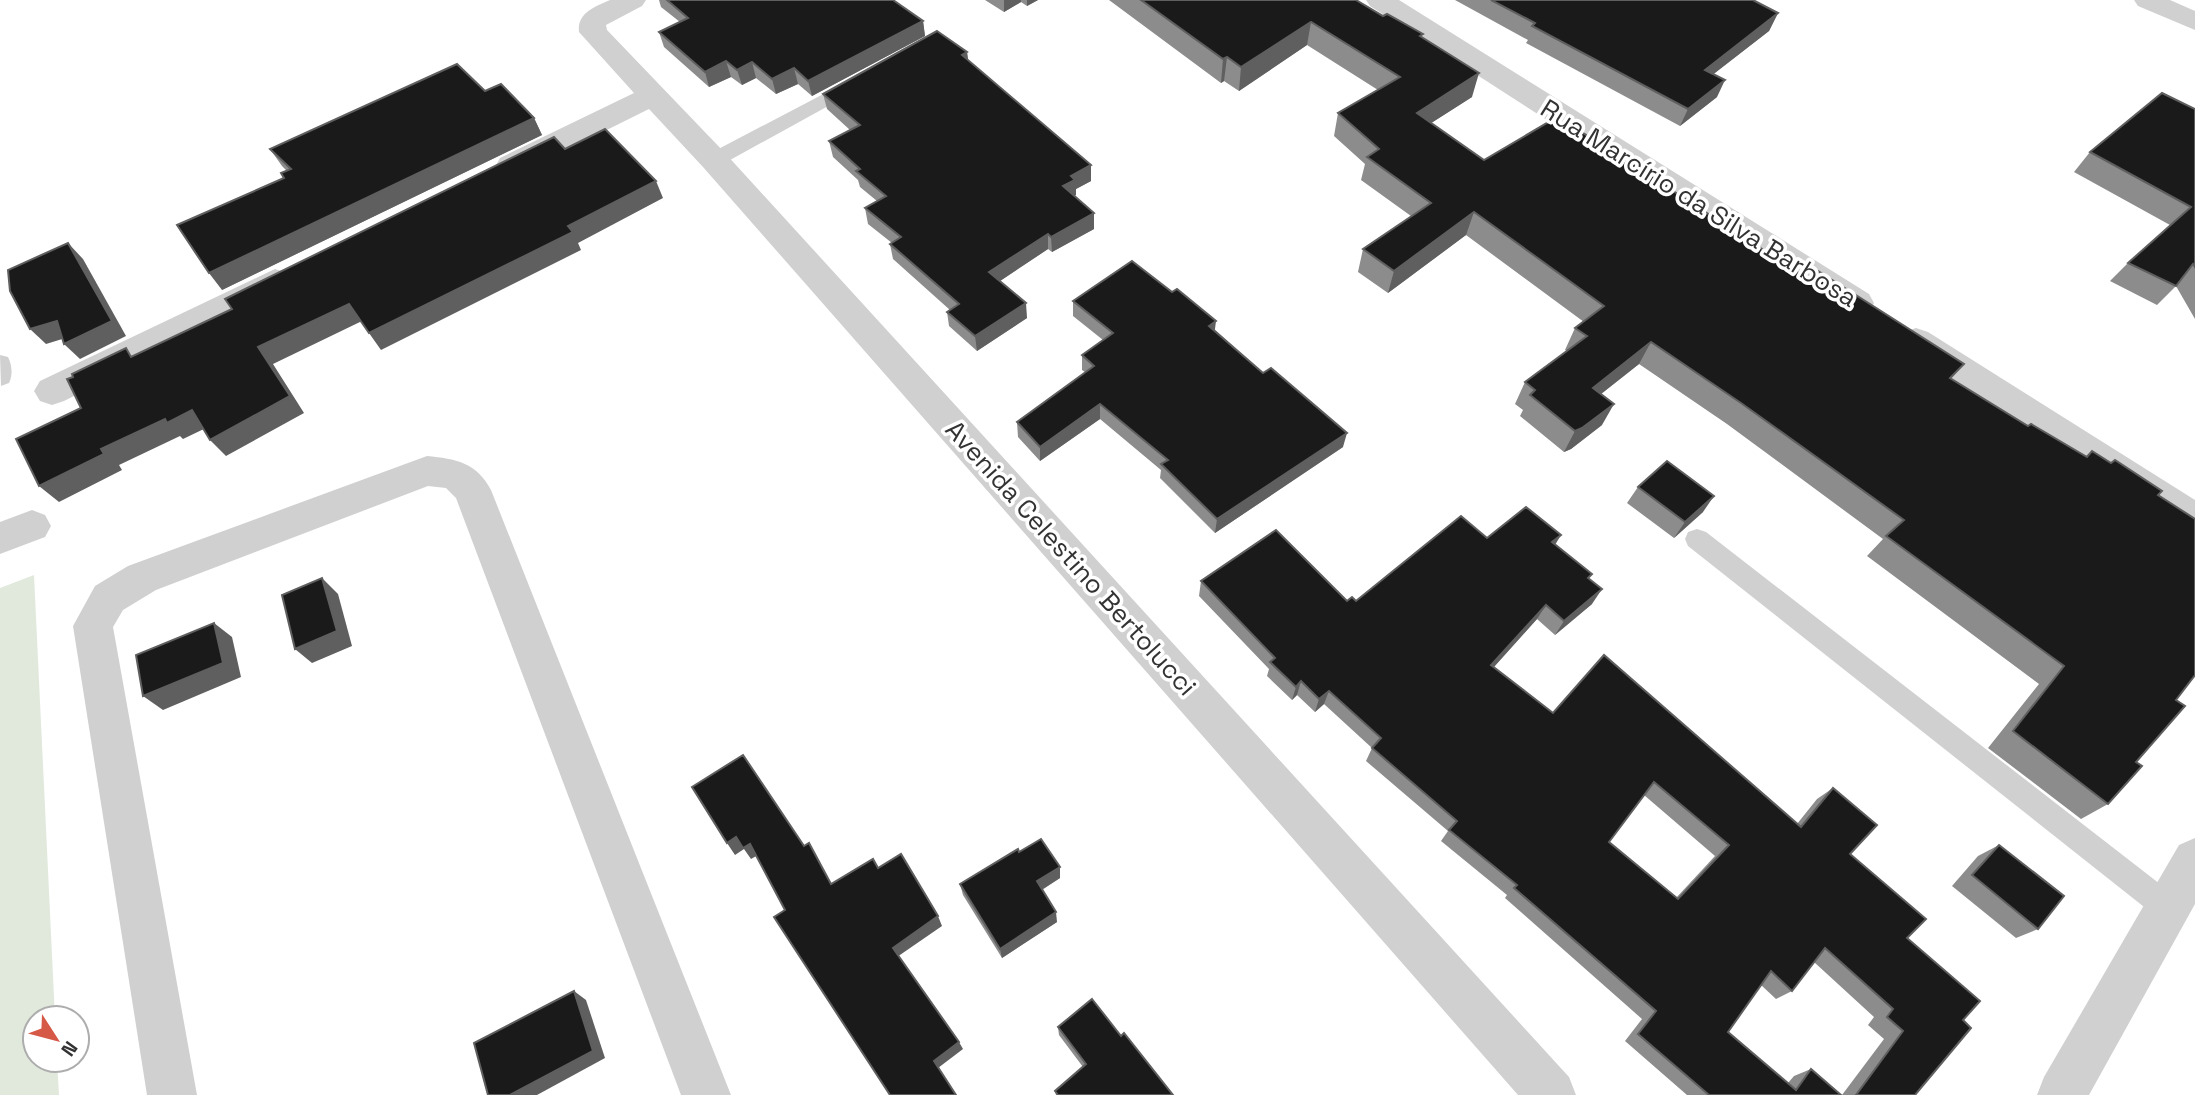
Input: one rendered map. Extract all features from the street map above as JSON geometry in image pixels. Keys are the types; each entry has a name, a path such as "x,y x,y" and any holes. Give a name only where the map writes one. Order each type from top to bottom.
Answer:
{"street":[{"name":"Avenida Celestino Bertolucci","path":"632,0 604,13 592,22 593,32 714,160 1552,1095"},
{"name":"Rua Marcírio da Silva Barbosa","path":"1380,0 2195,519"},
{"path":"2148,0 2195,22"},
{"path":"478,181 654,95"},
{"path":"52,391 303,268"},
{"path":"172,1095 93,626 110,598 142,578 427,471 456,474 472,490 706,1095"},
{"path":"2062,1095 2195,860"}],"lane":[{"path":"714,160 866,77"},
{"path":"1697,539 2168,908"}],"shaded area":[{"path":"34,575 54,1004 21,1004 21,1074 58,1074 59,1095 0,1095 0,588"}],"building":[{"path":"667,0 893,0 923,21 808,81 794,68 772,79 752,62 737,70 726,61 705,72 659,32 688,18"},
{"path":"1141,0 1356,0 1383,16 1387,14 1423,34 1420,36 1479,73 1417,113 1484,160 1552,120 1567,130 1573,127 1668,185 1667,187 1808,279 1818,271 1964,364 1950,378 2028,426 2031,424 2087,457 2092,451 2111,463 2115,460 2162,491 2158,495 2195,519 2195,675 2176,700 2185,706 2136,762 2142,766 2108,804 2013,731 2064,666 1886,536 1904,520 1651,342 1593,388 1614,404 1582,428 1575,431 1530,395 1535,390 1525,382 1587,336 1575,328 1604,306 1474,212 1394,271 1363,249 1431,203 1367,157 1379,149 1338,113 1400,77 1311,22 1241,67 1227,57 1223,59"},
{"path":"1491,0 1753,0 1778,13 1705,70 1725,80 1688,109 1532,26 1535,23"},
{"path":"937,31 967,52 962,55 1091,165 1071,176 1075,180 1063,186 1094,213 1051,237 1048,234 989,272 1026,303 975,336 947,312 959,304 890,244 901,237 865,208 886,196 856,171 860,169 829,141 860,125 823,94"},
{"path":"457,64 485,91 501,84 534,118 209,273 177,225 284,178 281,173 291,169 270,149"},
{"path":"2162,93 2195,109 2195,267 2193,264 2176,286 2128,263 2191,207 2090,152"},
{"path":"605,129 656,181 568,226 573,232 369,333 349,304 258,347 290,396 210,440 192,410 167,423 165,419 101,449 104,454 39,486 16,439 81,408 67,379 73,377 72,374 126,348 131,357 232,309 225,299 554,137 565,149"},
{"path":"68,243 112,321 64,344 57,321 30,329 10,291 8,270"},
{"path":"1132,261 1172,292 1177,289 1216,321 1209,326 1263,373 1271,368 1347,433 1217,519 1161,464 1168,460 1100,404 1040,447 1017,422 1094,366 1082,355 1113,333 1073,301"},
{"path":"1667,461 1714,496 1685,522 1638,487"},
{"path":"1526,507 1561,535 1552,542 1592,574 1588,578 1602,589 1564,621 1546,605 1491,665 1553,713 1604,655 1801,827 1833,788 1877,825 1850,854 1926,919 1907,938 1980,1001 1963,1020 1971,1028 1915,1095 1856,1095 1903,1031 1887,1017 1893,1009 1825,948 1792,991 1771,971 1728,1032 1796,1090 1811,1069 1841,1095 1709,1095 1638,1034 1656,1011 1514,888 1517,885 1449,830 1457,821 1372,748 1381,738 1329,691 1319,699 1301,681 1296,687 1270,662 1275,658 1201,581 1276,530 1347,601 1352,597 1356,601 1461,516 1487,538","holes":["1654,782 1729,845 1678,899 1609,842"]},
{"path":"322,578 337,631 295,649 282,595"},
{"path":"214,623 223,663 143,696 136,655"},
{"path":"743,755 804,846 809,843 831,884 873,859 878,868 901,854 938,916 893,948 959,1042 934,1061 956,1095 890,1095 774,917 785,910 750,844 743,848 736,837 727,843 692,787"},
{"path":"1041,839 1060,867 1037,881 1056,912 1000,949 960,884 1018,849 1019,852"},
{"path":"1999,845 2064,896 2038,929 1972,875"},
{"path":"574,991 593,1051 510,1095 488,1095 474,1043"},
{"path":"1092,999 1121,1036 1124,1033 1173,1095 1058,1095 1055,1091 1086,1064 1058,1027"}]}
